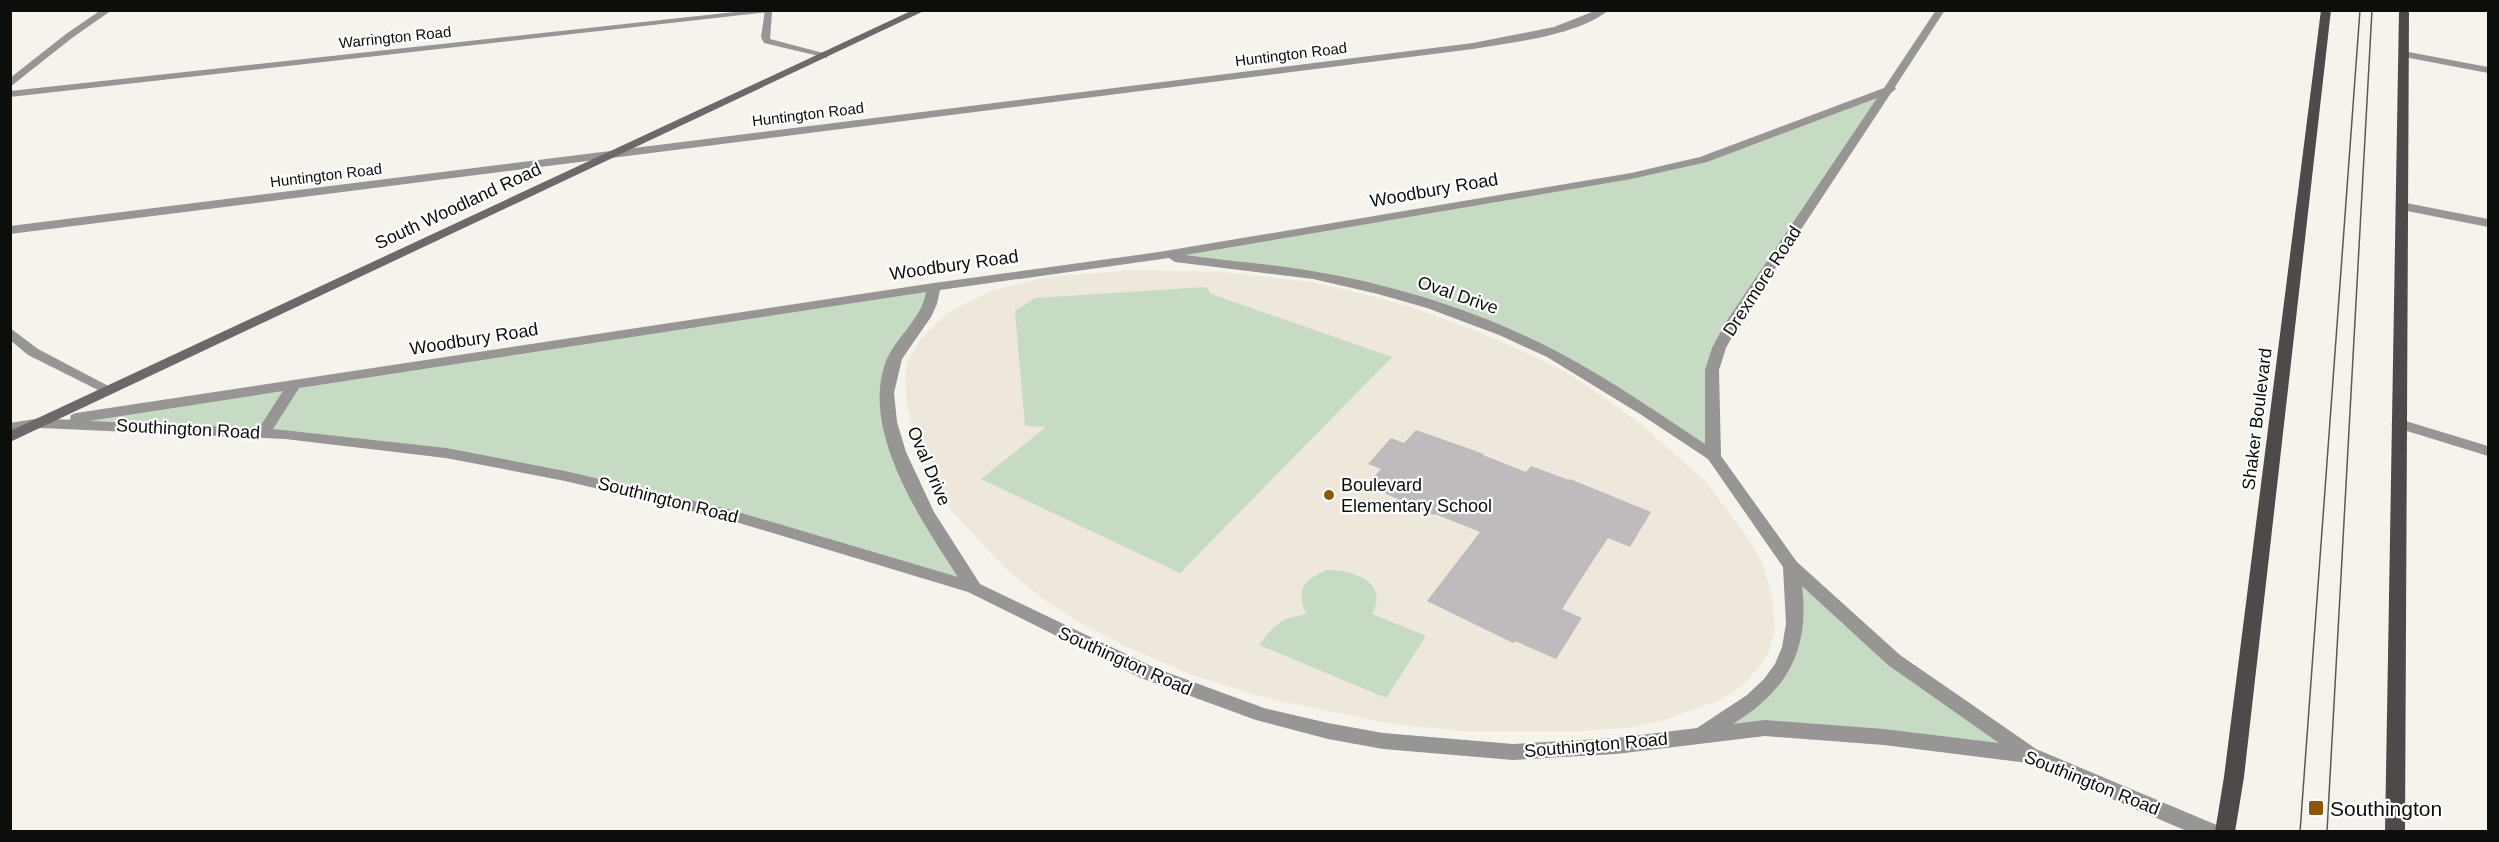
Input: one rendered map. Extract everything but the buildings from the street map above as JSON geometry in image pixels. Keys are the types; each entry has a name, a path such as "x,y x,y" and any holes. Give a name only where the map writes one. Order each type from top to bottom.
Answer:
{"main road":[{"name":"Shaker Boulevard","path":"2225,831 2234,777 2326,10"},
{"path":"2395,831 2404,10"}],"street":[{"path":"10,84 69,36 108,10"},
{"name":"Warrington Road","path":"10,94 783,10"},
{"name":"South Woodland Road","path":"10,437 922,10"},
{"name":"Huntington Road","path":"10,230 1473,46 1549,34 1586,21 1605,10"},
{"name":"Drexmore Road","path":"1713,456 1711,386 1712,370 1719,348 1733,322 1891,89 1941,10"},
{"path":"2403,54 2488,70"},
{"name":"Woodbury Road","path":"10,428 293,387 934,287 1159,256 1631,176 1682,165 1768,137 1891,89"},
{"path":"2401,206 2488,223"},
{"name":"Oval Drive","path":"1159,256 1332,279 1476,320 1528,342 1570,365 1713,456"},
{"name":"Oval Drive","path":"934,287 930,307 897,353 891,368 887,385 888,411 894,440 920,499 933,524 975,588"},
{"name":"Southington Road","path":"10,332 33,352 109,390"},
{"path":"263,433 293,387"},
{"name":"Southington Road","path":"41,423 263,433 446,453 565,476 728,514 975,588 1136,668 1201,694 1263,715 1328,731 1383,741 1513,752 1616,746 1700,734 1765,728 1884,737 2030,755 2212,831"},
{"path":"2399,424 2488,451"},
{"path":"1713,456 1791,566 1894,660 2030,755"},
{"path":"1700,734 1736,714 1764,693 1782,669 1792,648 1797,620 1791,566"}],"lane":[{"path":"768,12 765,38 767,41 824,56"}],"shaded area":[{"name":"Boulevard Elementary School","path":"1136,270 1222,272 1311,282 1363,294 1411,307 1484,334 1576,378 1641,424 1705,481 1746,535 1762,563 1772,597 1775,629 1770,649 1760,666 1743,685 1720,700 1661,721 1626,728 1580,731 1462,731 1392,724 1266,698 1192,675 1127,647 1082,624 1044,600 1007,570 950,509 915,442 907,403 905,380 907,363 920,340 936,323 954,309 994,290 1047,277"}],"green space":[{"path":"1891,89 1719,348 1713,456 1570,365 1476,320 1332,279 1159,256 1631,176 1703,160"},
{"path":"934,287 891,368 894,440 974,588 728,514 565,476 282,434 41,423 293,387"},
{"path":"1206,287 1211,294 1392,357 1180,573 981,479 1046,427 1025,426 1015,311 1035,298"},
{"path":"1791,566 1894,660 2030,755 1884,737 1700,734 1735,714 1793,648"},
{"path":"1327,570 1348,572 1366,580 1373,586 1376,594 1372,614 1426,636 1386,698 1259,645 1279,624 1290,618 1306,614 1302,598 1304,586 1313,577"}],"tram line":[{"path":"2300,832 2360,10"},
{"path":"2327,832 2372,10"}],"place":[{"name":"Boulevard Elementary School","path":"1329,495"},
{"name":"Southington","path":"2316,808"}]}
